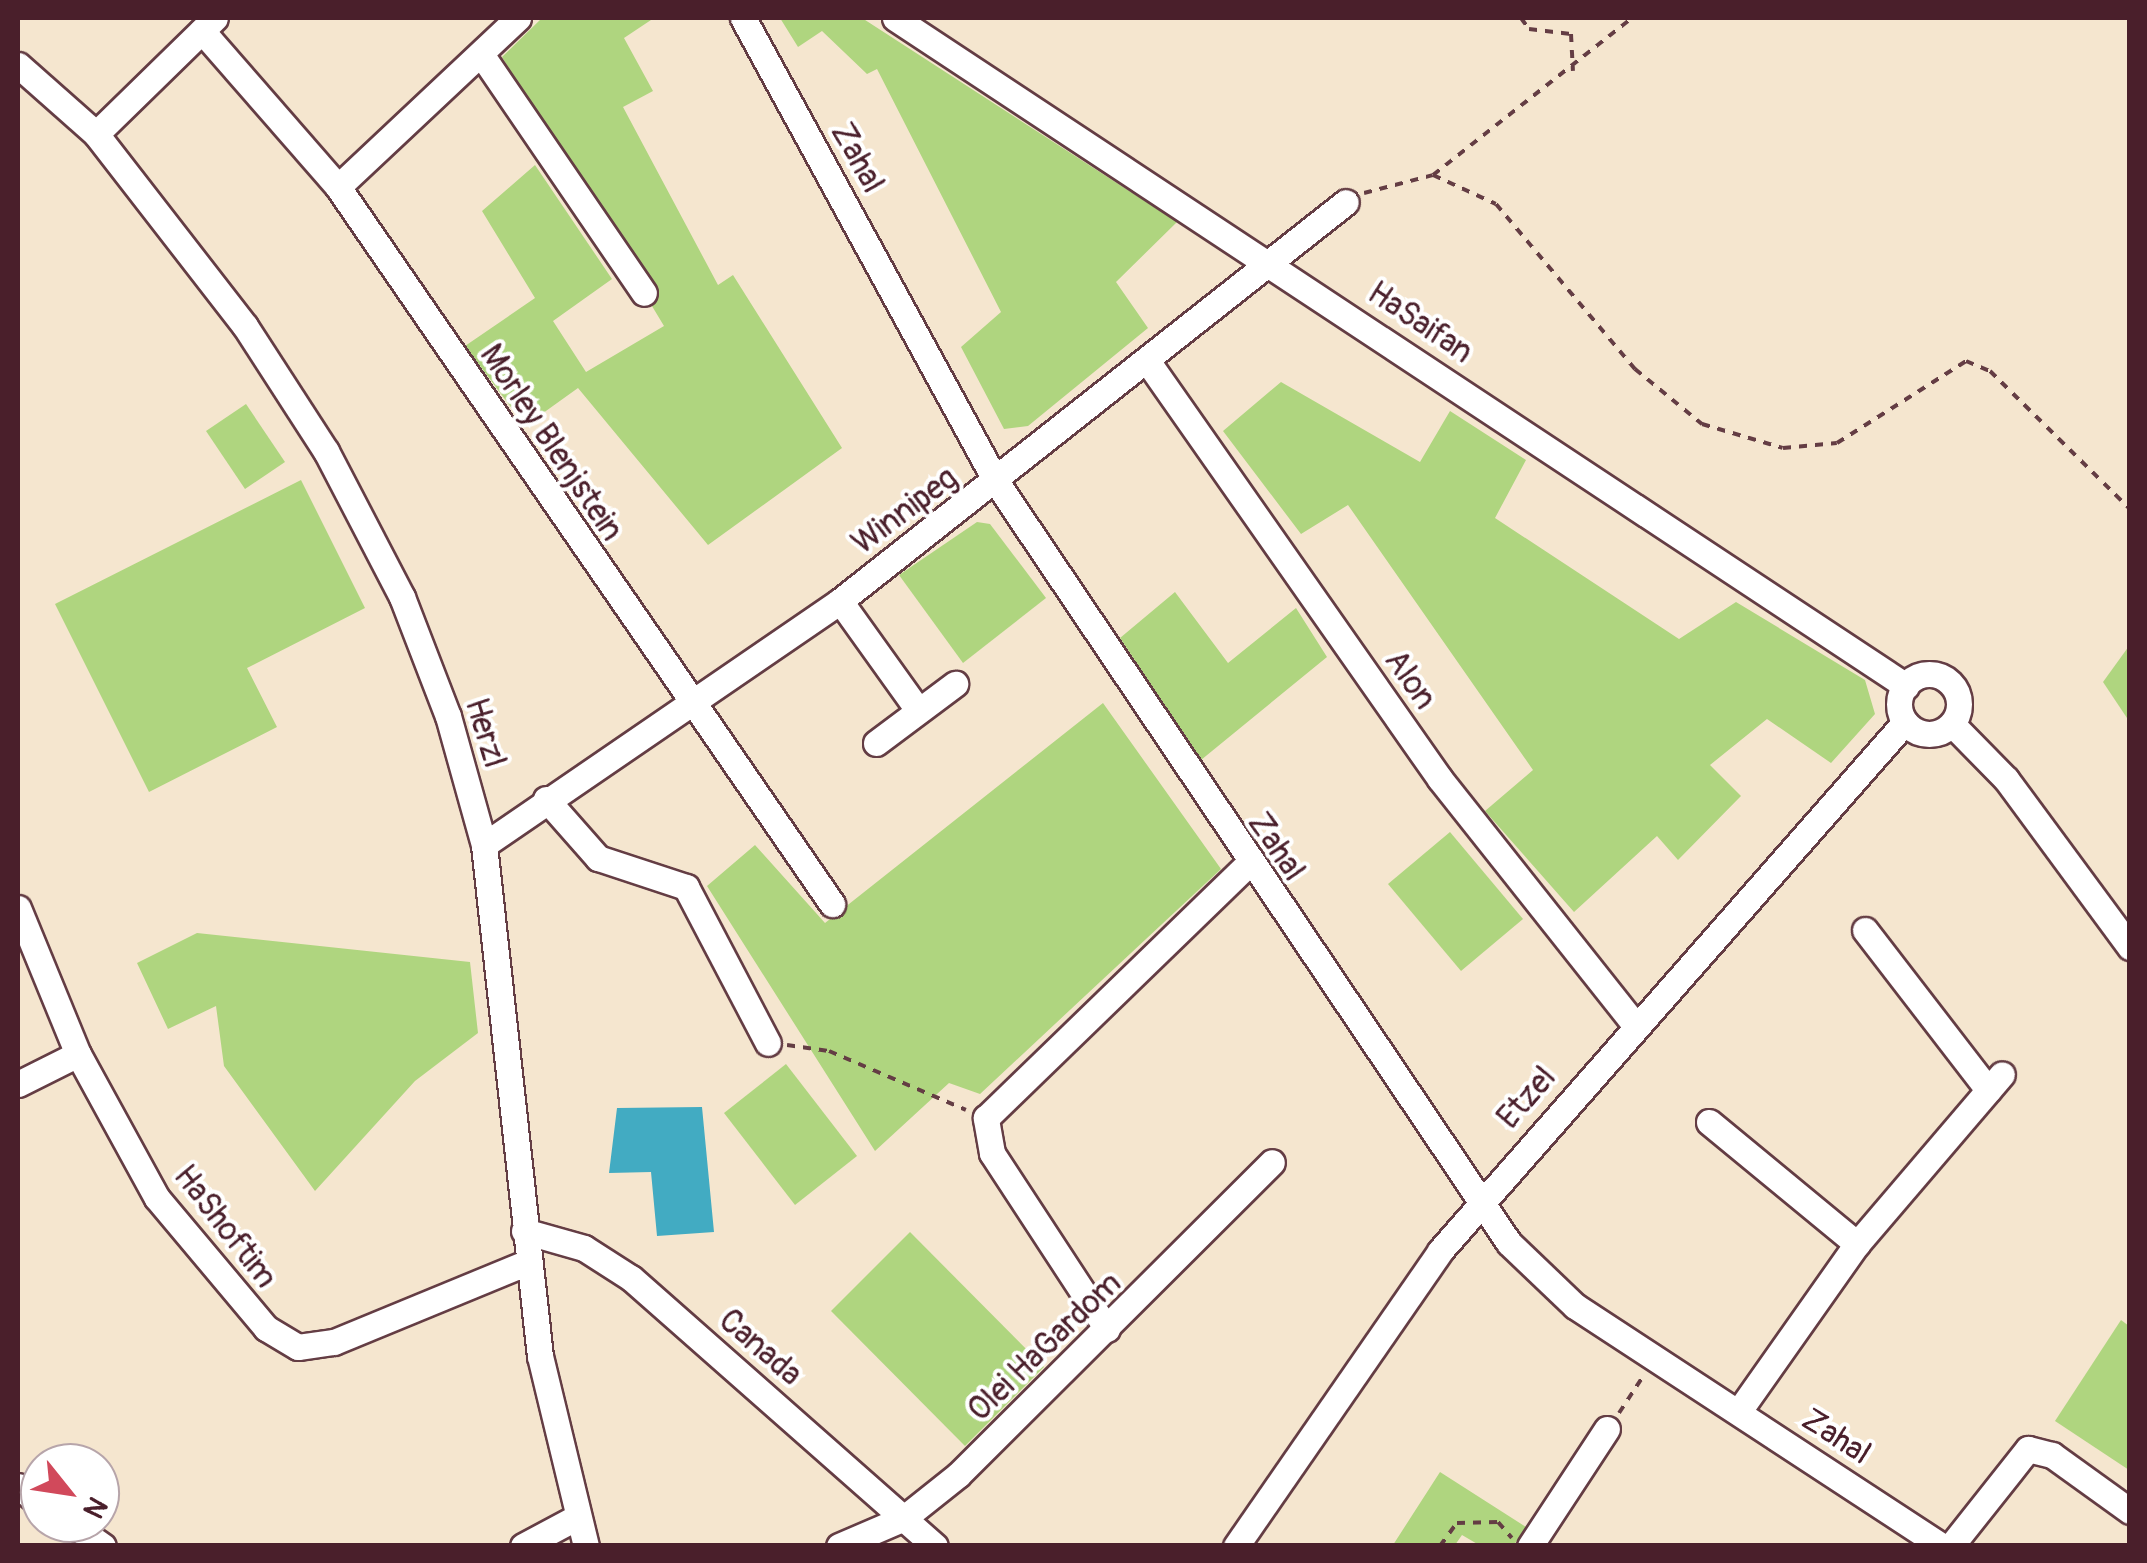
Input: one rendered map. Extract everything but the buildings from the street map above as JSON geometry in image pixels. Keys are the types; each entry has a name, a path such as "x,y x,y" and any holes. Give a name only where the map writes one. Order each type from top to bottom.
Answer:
{"street":[{"path":"338,187 518,18"},
{"name":"Zahal","path":"744,18 997,483 1248,864 1480,1203 1576,1306 1942,1546"},
{"name":"HaSaifan","path":"895,18 1906,686"},
{"path":"96,134 209,24"},
{"name":"Morley Blenjstein","path":"209,24 338,187 690,706 832,904"},
{"path":"481,54 644,293"},
{"name":"Herzl","path":"18,65 96,134 197,257 326,451 402,597 484,846 526,1263 586,1546"},
{"name":"Winnipeg","path":"484,846 546,799 690,706 840,601 997,483 1346,202"},
{"name":"Alon","path":"1148,362 1440,779 1634,1024"},
{"path":"840,601 918,710"},
{"path":"1927,674 1947,679 1959,696 1952,724 1926,734 1905,722 1906,686 1927,674"},
{"path":"876,742 955,684"},
{"name":"Etzel","path":"1236,1546 1480,1203 1634,1024 1905,722"},
{"path":"1952,724 2006,779 2130,947"},
{"path":"546,799 598,858 686,887 768,1043"},
{"path":"1108,1329 992,1154 986,1118 1248,864"},
{"name":"HaShoftim","path":"18,908 78,1054 157,1198 234,1299 298,1347 334,1342 526,1263"},
{"path":"1739,1411 1857,1244 1995,1082 1865,930"},
{"path":"18,1084 78,1054"},
{"path":"1710,1122 1857,1244"},
{"name":"Olei HaGardom","path":"839,1546 904,1518 1108,1329 1272,1162"},
{"name":"Canada","path":"524,1231 584,1248 630,1278 935,1546"},
{"path":"1530,1546 1608,1429"},
{"path":"1951,1546 2028,1450 2052,1454 2130,1511"},
{"path":"523,1546 578,1517"}],"path":[{"path":"1521,18 1528,30 1571,34 1573,72"},
{"path":"1433,175 1573,72 1632,18"},
{"path":"1346,202 1394,178 1433,175 1496,204 1635,369 1702,424 1783,448 1837,443 1966,361 1990,372 2130,509"},
{"path":"768,1043 829,1051 986,1118"},
{"path":"1608,1429 1655,1360"},
{"path":"1440,1546 1457,1523 1498,1522 1519,1546"}],"green space":[{"path":"542,18 654,18 624,38 653,91 623,107 718,285 733,275 842,448 708,545 578,388 525,426 465,346 535,298 482,211 535,165 612,279 553,321 586,372 664,326 502,57"},
{"path":"780,18 862,18 1177,222 1116,282 1148,328 1028,426 1004,429 961,347 1001,312 877,69 867,74 822,31 798,47"},
{"path":"1281,382 1420,462 1450,411 1526,460 1495,518 1679,639 1736,602 1865,680 1875,714 1831,763 1767,719 1710,765 1741,796 1678,860 1657,836 1574,912 1485,811 1533,770 1348,505 1301,534 1223,431"},
{"path":"246,404 285,462 245,489 206,431"},
{"path":"301,480 365,608 247,668 277,727 149,792 55,604"},
{"path":"977,522 990,524 1046,598 963,663 899,575"},
{"path":"1175,592 1228,663 1296,608 1327,657 1201,760 1120,638"},
{"path":"2129,646 2129,721 2103,682"},
{"path":"1103,703 1221,869 980,1094 949,1083 875,1151 707,886 755,845 825,923"},
{"path":"1450,832 1523,919 1461,971 1388,884"},
{"path":"197,933 470,962 478,1033 415,1081 315,1191 224,1066 216,1006 168,1029 137,963"},
{"path":"786,1064 857,1156 795,1205 724,1113"},
{"path":"910,1232 1044,1367 965,1446 831,1311"},
{"path":"2121,1320 2129,1326 2129,1470 2055,1421"},
{"path":"1440,1472 1526,1527 1514,1545 1479,1545 1462,1535 1455,1545 1393,1545"}],"water":[{"path":"702,1107 714,1232 657,1236 651,1172 609,1173 617,1108"}]}
